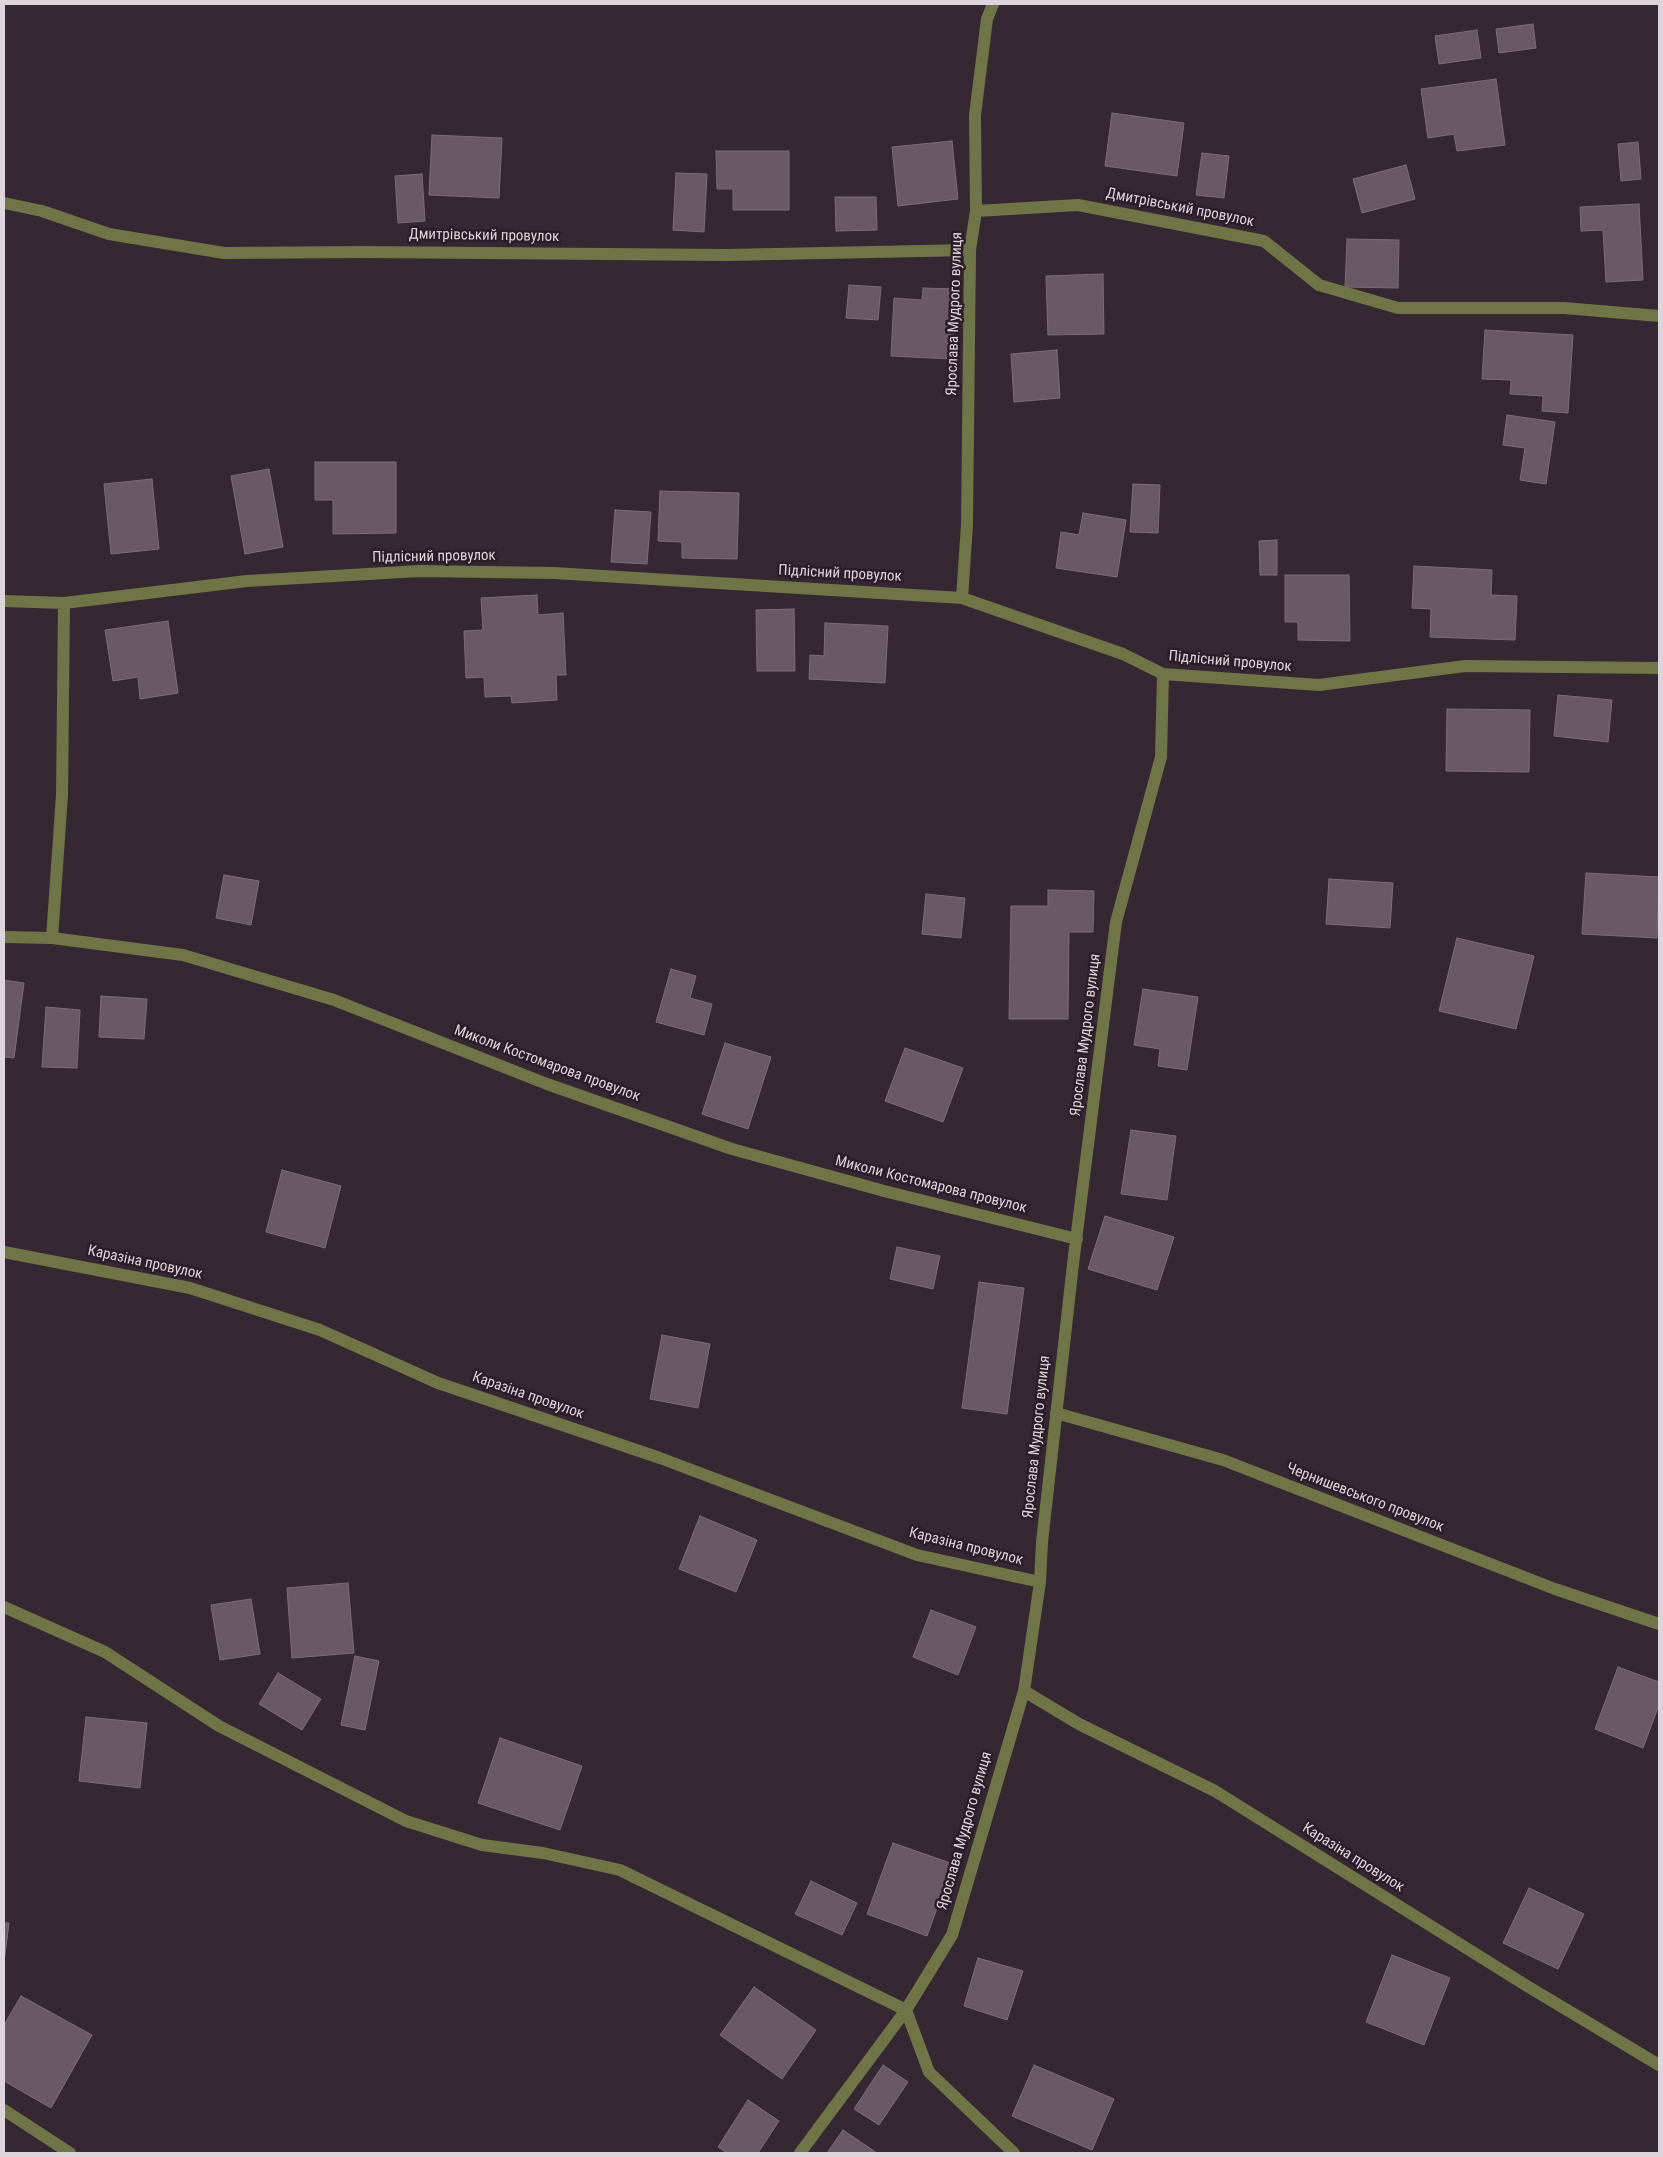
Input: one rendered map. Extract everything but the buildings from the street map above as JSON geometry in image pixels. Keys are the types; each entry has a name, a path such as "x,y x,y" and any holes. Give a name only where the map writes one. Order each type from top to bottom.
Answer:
{"street":[{"name":"Ярослава Мудрого вулиця","path":"962,598 967,526 970,250 976,211 975,114 987,19 993,4"},
{"name":"Дмитрівський провулок","path":"4,203 42,211 109,234 224,253 362,252 727,255 970,250"},
{"name":"Дмитрівський провулок","path":"976,211 1078,205 1264,241 1319,286 1398,308 1564,308 1659,316"},
{"name":"Підлісний провулок","path":"4,600 64,603 248,581 420,571 554,573 962,598 1123,654 1164,674 1319,685 1465,666 1659,668"},
{"path":"52,938 62,795 64,603"},
{"name":"Ярослава Мудрого вулиця","path":"800,2153 906,2010 952,1935 1024,1691 1040,1582 1042,1542 1056,1414 1116,922 1161,757 1164,674"},
{"name":"Миколи Костомарова провулок","path":"4,937 52,938 184,955 334,1000 547,1084 732,1149 884,1191 1077,1239"},
{"name":"Каразіна провулок","path":"4,1252 190,1288 320,1330 438,1383 660,1458 917,1555 1040,1582"},
{"name":"Чернишевського провулок","path":"1056,1414 1222,1460 1555,1589 1659,1624"},
{"path":"4,1607 105,1652 219,1726 406,1821 482,1845 543,1853 620,1870 906,2010 929,2072 1014,2153"},
{"name":"Каразіна провулок","path":"1024,1691 1078,1724 1215,1792 1527,1986 1659,2065"},
{"path":"4,2110 70,2153"}]}
